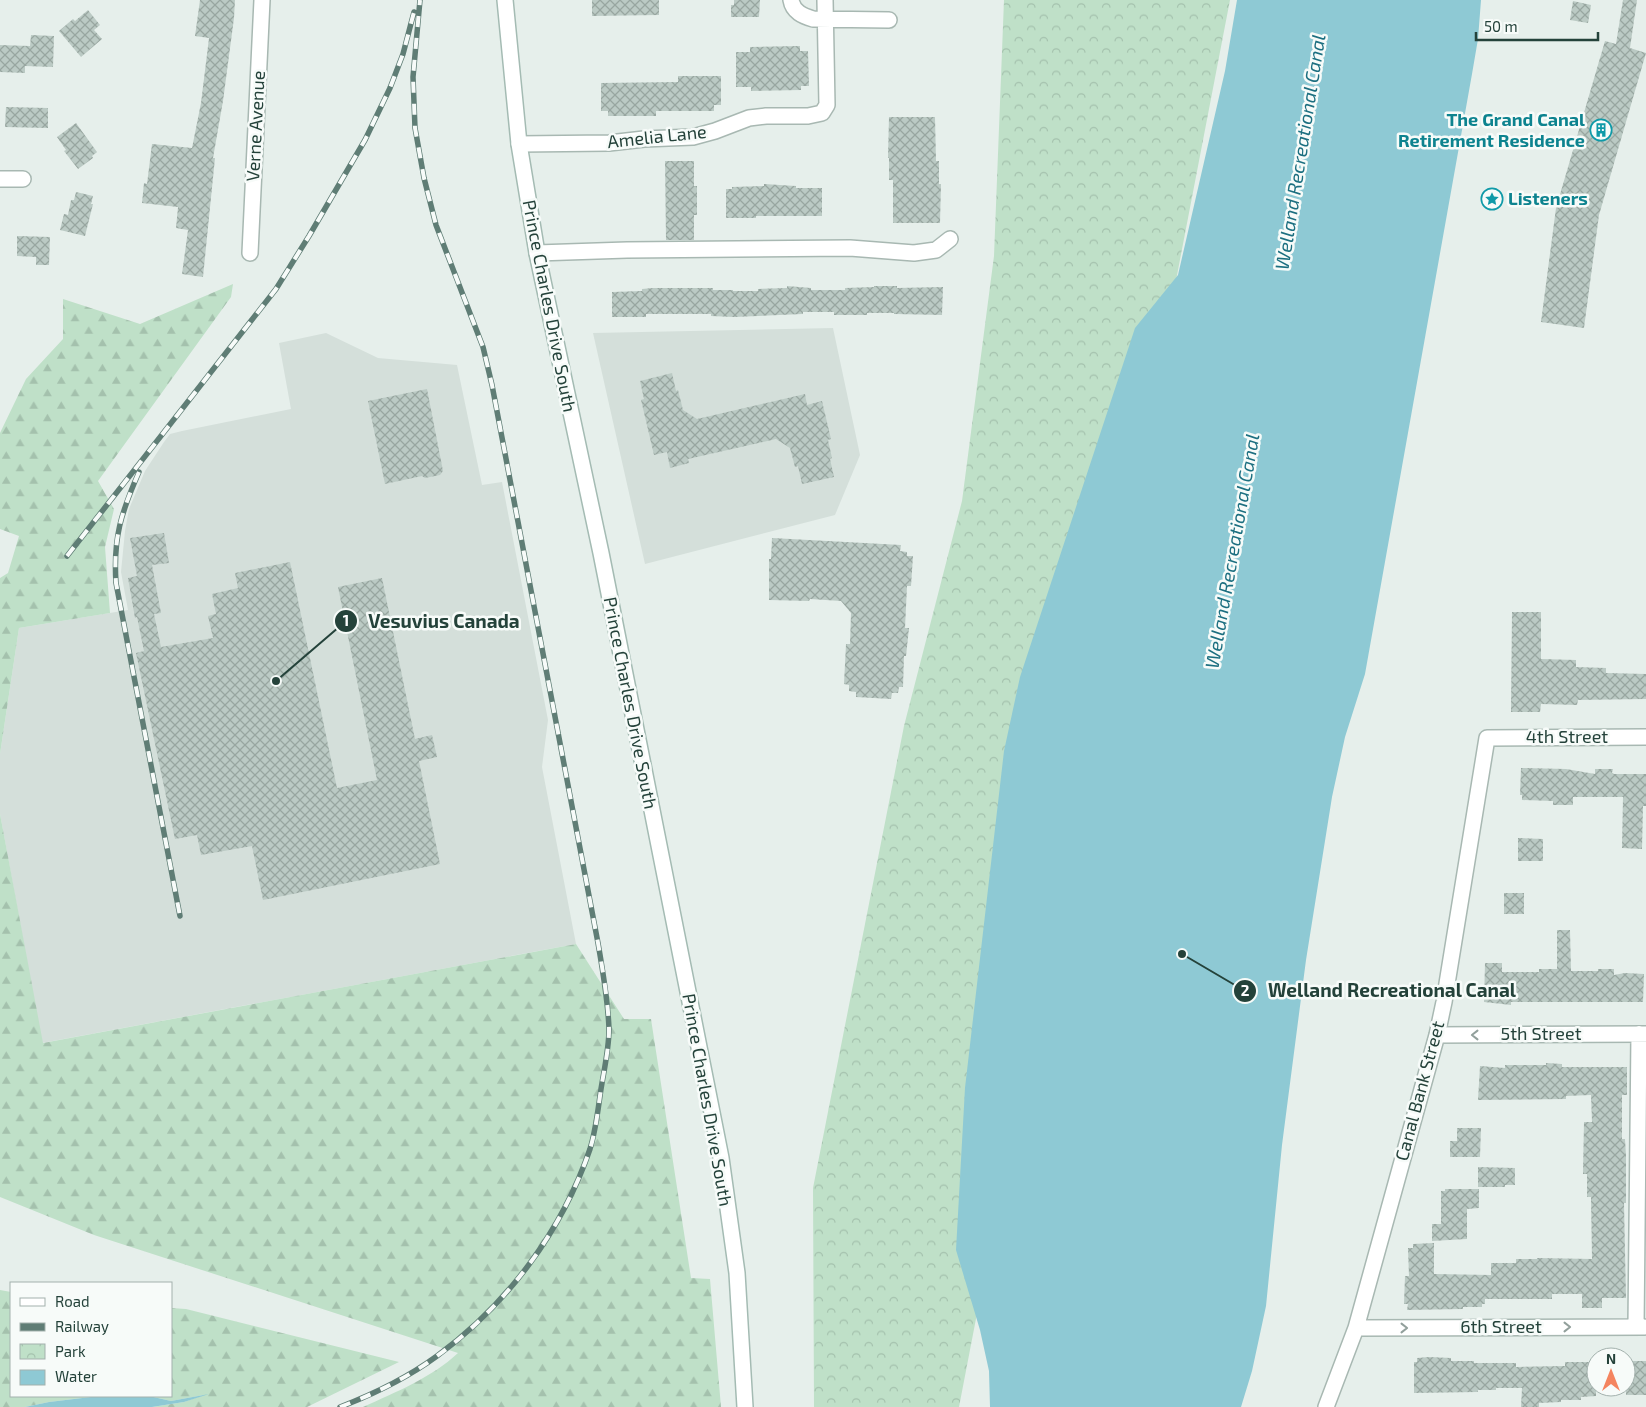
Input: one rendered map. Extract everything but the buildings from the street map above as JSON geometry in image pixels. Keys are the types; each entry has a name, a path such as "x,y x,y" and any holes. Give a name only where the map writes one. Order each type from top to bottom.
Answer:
{"street":[{"name":"Verne Avenue","path":"250,253 262,0"},
{"name":"Prince Charles Drive South","path":"505,0 519,144 537,253 601,553 721,1158 736,1273 745,1407"},
{"path":"791,0 796,11 804,16 825,20 889,20"},
{"path":"825,0 825,20"},
{"name":"Amelia Lane","path":"519,144 609,143 693,137 749,118 816,115 822,113 826,104 825,20"},
{"path":"0,179 23,179"},
{"path":"537,253 627,250 850,248 914,253 936,250 950,239"},
{"name":"4th Street","path":"1487,738 1646,737"},
{"name":"Canal Bank Street","path":"1326,1407 1356,1328 1444,1002 1487,738"},
{"path":"1641,1327 1642,1034"},
{"name":"5th Street","path":"1436,1035 1642,1034"},
{"name":"6th Street","path":"1356,1328 1641,1327"}],"shaded area":[{"path":"833,328 860,455 835,515 645,564 593,333"},
{"path":"326,333 378,358 457,365 482,485 502,482 548,720 542,767 576,944 42,1043 0,814 0,754 19,628 128,610 121,572 129,509 145,471 164,442 170,434 291,409 279,343"}],"green space":[{"path":"1004,0 1230,0 959,1407 814,1407 813,1188 904,726 962,501 994,256"},
{"path":"233,284 231,297 98,481 114,509 105,547 110,613 19,628 0,754 0,578 8,573 19,536 0,529 0,433 26,379 63,339 63,299 140,324"},
{"path":"0,814 43,1043 576,944 624,1019 651,1019 691,1278 710,1279 721,1407 363,1407 425,1377 458,1353 94,1235 0,1197"},
{"path":"0,1290 10,1292 10,1397 91,1397 25,1407 0,1407"},
{"path":"172,1308 186,1309 399,1362 307,1407 152,1407 184,1402 204,1395 171,1401 153,1397 172,1397"}],"water":[{"path":"1237,0 1481,0 1478,39 1472,74 1365,674 1345,737 1332,797 1306,960 1282,1145 1266,1306 1252,1371 1241,1407 990,1407 989,1371 980,1330 956,1250 965,1088 1004,751 1020,677 1135,328 1178,275 1225,71"},
{"path":"209,1394 184,1402 152,1407 25,1407 91,1397 153,1397 171,1401"}],"railway":[{"path":"340,1407 390,1385 437,1356 487,1314 529,1264 548,1237 564,1209 590,1149 597,1119 609,1037 606,997 598,943 492,385 483,347 436,225 424,178 415,128 413,77 420,0"},
{"path":"67,556 276,289 365,140 390,88 403,54 414,12"},
{"path":"139,472 127,500 117,539 116,583 180,916"}],"place":[{"name":"The Grand Canal Retirement Residence","path":"1601,130"},
{"name":"Listeners","path":"1492,199"},
{"name":"Vesuvius Canada","path":"276,681"},
{"name":"Welland Recreational Canal","path":"1182,954"}]}
